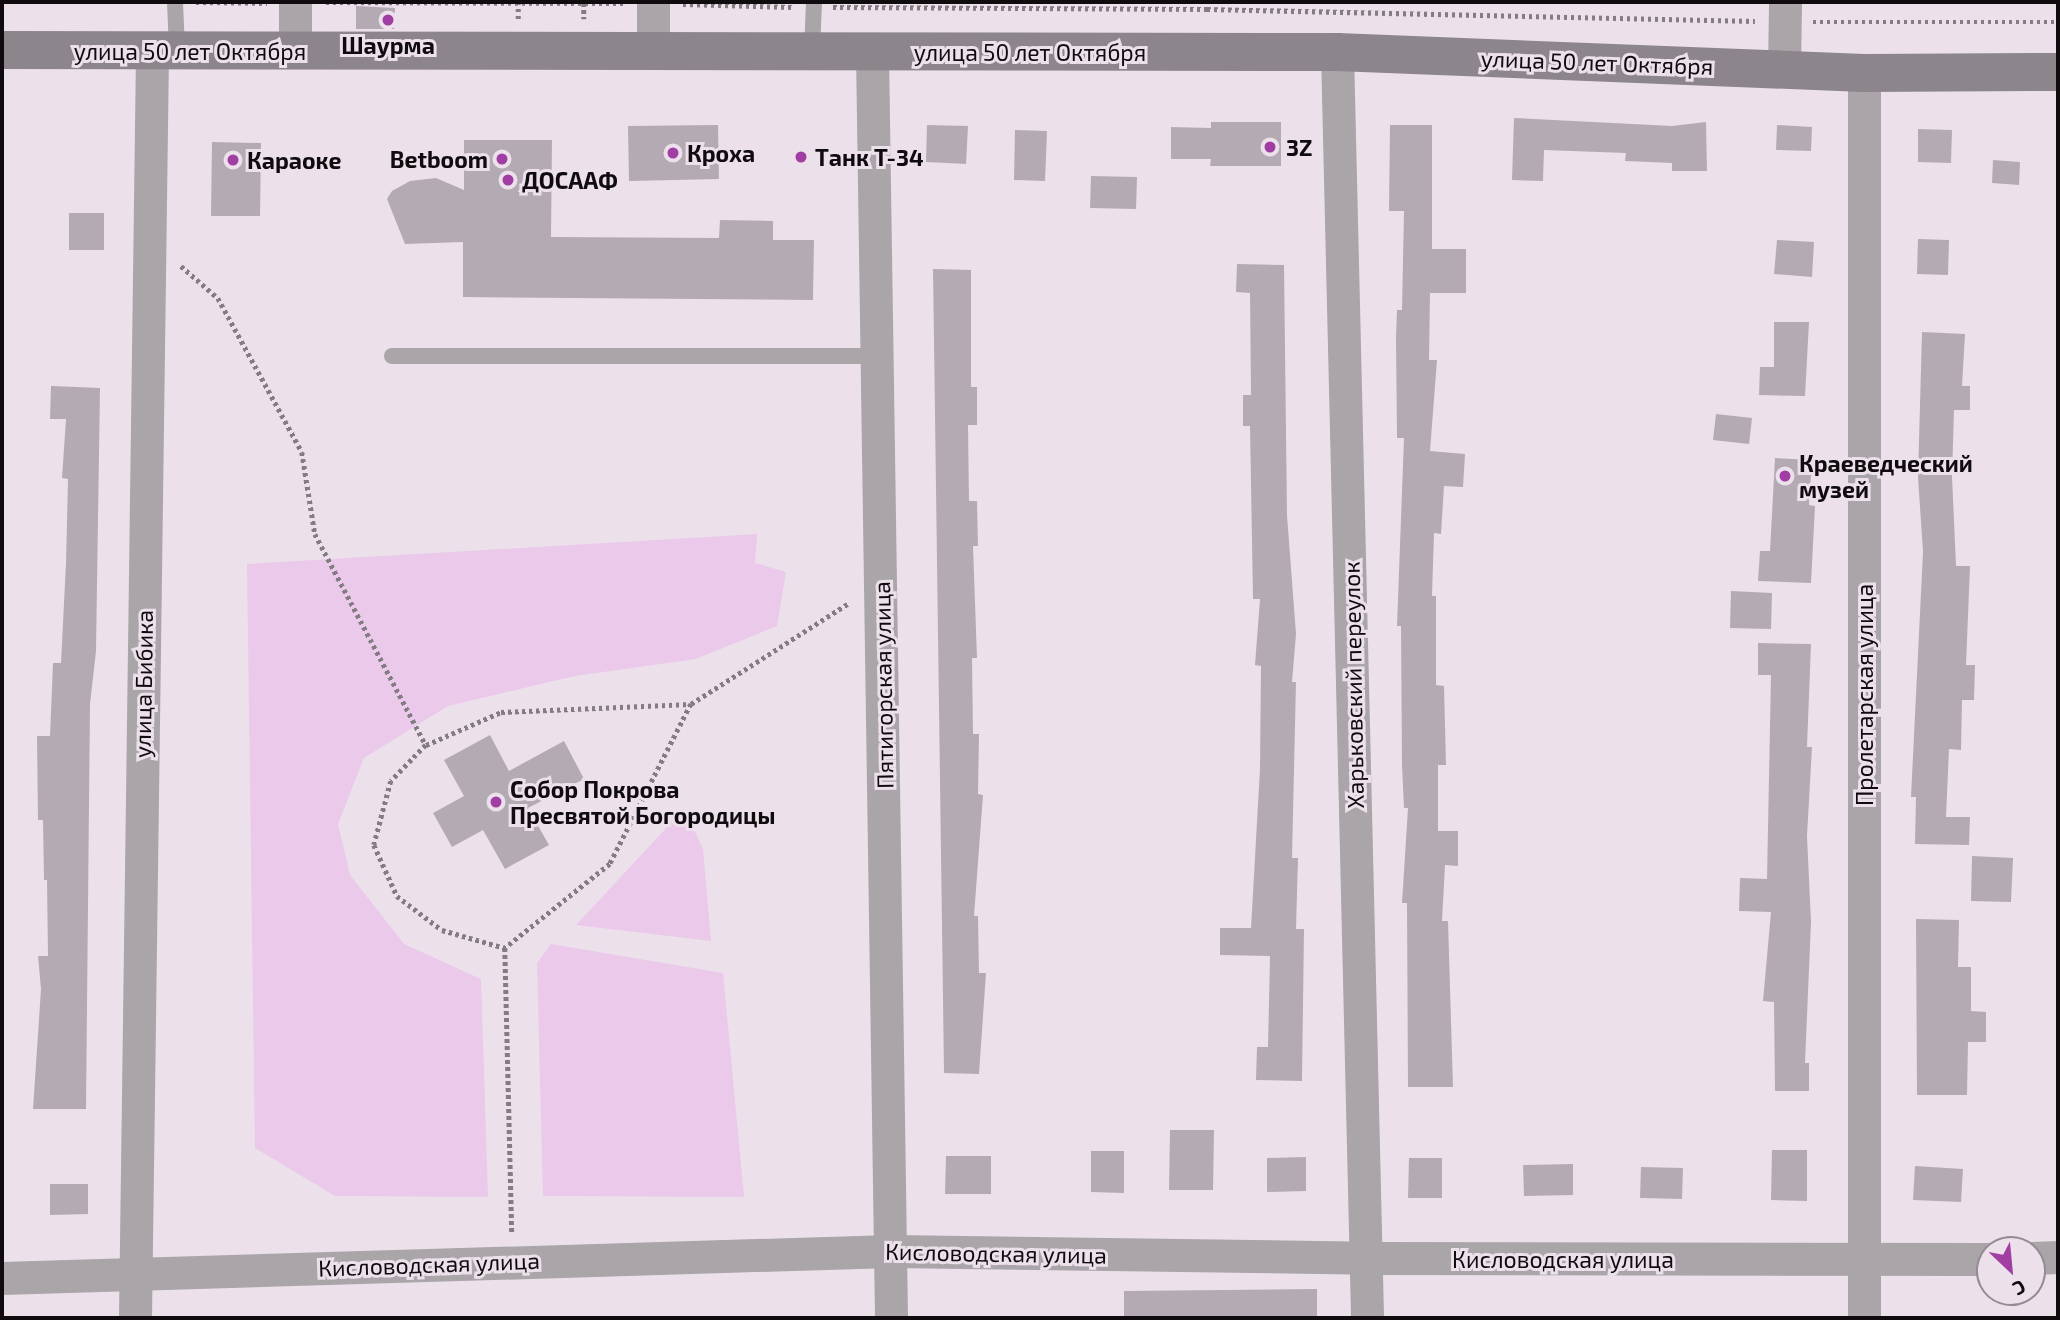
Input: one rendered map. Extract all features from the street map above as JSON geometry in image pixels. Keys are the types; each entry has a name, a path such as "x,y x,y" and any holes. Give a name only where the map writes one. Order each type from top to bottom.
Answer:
{"main road":[{"name":"улица 50 лет Октября","path":"2,50 1337,52 1864,73 2058,72"}],"street":[{"path":"295,2 295,52"},
{"path":"653,2 653,51"},
{"path":"1784,69 1785,12"},
{"name":"улица Бибика","path":"135,1318 149,239 164,50"},
{"name":"Пятигорская улица","path":"872,52 891,1318"},
{"name":"Харьковский переулок","path":"1337,52 1368,1258 1367,1318"},
{"name":"Пролетарская улица","path":"1864,73 1864,1318"},
{"name":"Кисловодская улица","path":"2,1278 892,1251 1368,1258 1976,1259"}],"lane":[{"path":"164,50 175,2"},
{"path":"812,52 814,5"},
{"path":"392,356 877,356"}],"path":[{"path":"175,2 273,2"},
{"path":"318,2 653,2 1207,9 1785,12 2058,22"},
{"path":"149,239 218,298 302,452 315,534 426,745"},
{"path":"505,948 442,930 397,896 374,845 391,781 426,745 501,712 691,704 810,631 881,580"},
{"path":"505,948 610,864 691,704"},
{"path":"505,948 513,1262"}],"shaded area":[{"path":"757,534 755,563 786,572 777,626 696,659 575,676 448,706 364,758 338,824 350,875 404,944 481,979 488,1197 335,1196 255,1148 247,564"},
{"path":"684,809 703,849 711,941 576,925"},
{"path":"551,944 723,973 744,1197 543,1196 537,963"}],"building":[{"path":"356,6 395,8 394,29 356,29"},
{"path":"1514,118 1672,126 1706,122 1707,171 1672,171 1672,163 1625,161 1626,153 1544,150 1543,181 1512,180"},
{"path":"1211,122 1281,122 1281,166 1210,166 1211,159 1171,159 1171,127 1211,128"},
{"name":"Кроха","path":"718,125 719,179 629,181 628,126"},
{"path":"927,125 968,126 966,164 926,162"},
{"path":"1390,125 1432,125 1432,249 1466,249 1466,293 1430,293 1429,360 1437,360 1430,451 1465,454 1463,487 1444,486 1441,534 1434,533 1432,596 1436,596 1436,685 1444,686 1446,765 1438,765 1438,831 1458,831 1458,866 1445,865 1442,921 1448,921 1453,1087 1408,1087 1407,903 1402,903 1408,808 1404,808 1402,765 1401,626 1397,626 1404,438 1397,438 1396,337 1397,310 1402,310 1404,211 1389,211"},
{"path":"1777,125 1812,127 1811,151 1776,150"},
{"path":"1918,129 1952,130 1951,163 1918,162"},
{"path":"1015,130 1047,131 1045,181 1014,180"},
{"name":"ДОСААФ","path":"464,140 552,140 551,237 719,238 720,220 773,221 773,240 814,240 813,300 463,297 463,242 405,244 387,199 392,191 410,181 436,178 464,190"},
{"path":"212,142 261,143 260,216 211,216"},
{"path":"1993,160 2020,162 2019,185 1992,183"},
{"path":"1091,176 1137,177 1136,209 1090,208"},
{"path":"69,213 104,213 104,250 69,250"},
{"path":"1918,239 1949,240 1948,275 1917,274"},
{"path":"1777,240 1814,242 1812,277 1774,274"},
{"path":"1237,264 1284,265 1287,515 1296,634 1292,682 1296,682 1292,858 1298,858 1296,929 1304,929 1302,1081 1256,1080 1257,1047 1268,1047 1270,956 1220,955 1220,928 1251,928 1260,769 1261,666 1255,665 1260,599 1253,599 1250,426 1243,426 1243,395 1251,395 1250,293 1236,292"},
{"path":"933,269 971,270 971,387 977,387 977,425 968,425 969,501 977,501 978,546 973,546 977,658 972,658 973,734 979,734 978,794 983,795 974,916 978,916 979,973 986,973 979,1074 944,1073"},
{"path":"1774,322 1809,322 1805,396 1759,395 1760,367 1774,367"},
{"path":"1922,332 1965,334 1962,386 1970,386 1970,410 1954,410 1952,476 1956,566 1970,566 1966,665 1975,665 1974,700 1962,700 1961,750 1949,749 1946,817 1970,817 1969,845 1915,844 1916,797 1911,797 1923,552 1918,477"},
{"path":"51,386 100,388 96,651 90,704 86,1109 33,1109 41,989 38,956 48,956 43,820 38,820 37,736 50,736 53,663 61,663 66,563 68,479 62,478 66,419 50,419"},
{"path":"1716,414 1752,418 1749,444 1713,440"},
{"path":"1775,458 1812,460 1809,505 1815,506 1811,583 1758,581 1760,551 1770,551"},
{"path":"1731,591 1772,593 1771,629 1730,628"},
{"path":"1758,643 1811,644 1807,747 1812,747 1807,836 1811,922 1805,1063 1809,1063 1809,1091 1775,1091 1774,1002 1763,1001 1771,912 1739,911 1740,878 1767,879 1771,675 1758,675"},
{"name":"Собор Покрова Пресвятой Богородицы","path":"490,735 509,771 564,741 584,779 528,808 549,845 505,869 483,830 452,847 433,813 464,796 444,760"},
{"path":"1972,856 2013,858 2011,902 1971,901"},
{"path":"1916,919 1959,920 1958,967 1971,967 1971,1011 1986,1012 1986,1042 1968,1042 1967,1095 1917,1095"},
{"path":"1170,1130 1214,1130 1213,1190 1169,1190"},
{"path":"1772,1150 1807,1150 1807,1201 1771,1200"},
{"path":"1091,1151 1124,1151 1124,1193 1091,1192"},
{"path":"946,1156 991,1156 991,1194 945,1194"},
{"path":"1306,1157 1306,1191 1267,1192 1267,1158"},
{"path":"1409,1158 1442,1158 1442,1198 1408,1198"},
{"path":"1573,1164 1573,1195 1524,1196 1523,1165"},
{"path":"1915,1166 1963,1169 1961,1202 1913,1200"},
{"path":"1641,1167 1683,1168 1682,1199 1640,1198"},
{"path":"50,1184 88,1184 88,1214 50,1215"},
{"path":"1317,1289 1317,1318 1124,1318 1124,1291"}],"place":[{"name":"Шаурма","path":"388,20"},
{"name":"3Z","path":"1270,147"},
{"name":"Кроха","path":"673,153"},
{"name":"Танк Т-34","path":"801,157"},
{"name":"Betboom","path":"502,159"},
{"name":"Караоке","path":"233,160"},
{"name":"ДОСААФ","path":"508,180"},
{"name":"Краеведческий музей","path":"1785,476"},
{"name":"Собор Покрова Пресвятой Богородицы","path":"496,802"}]}
